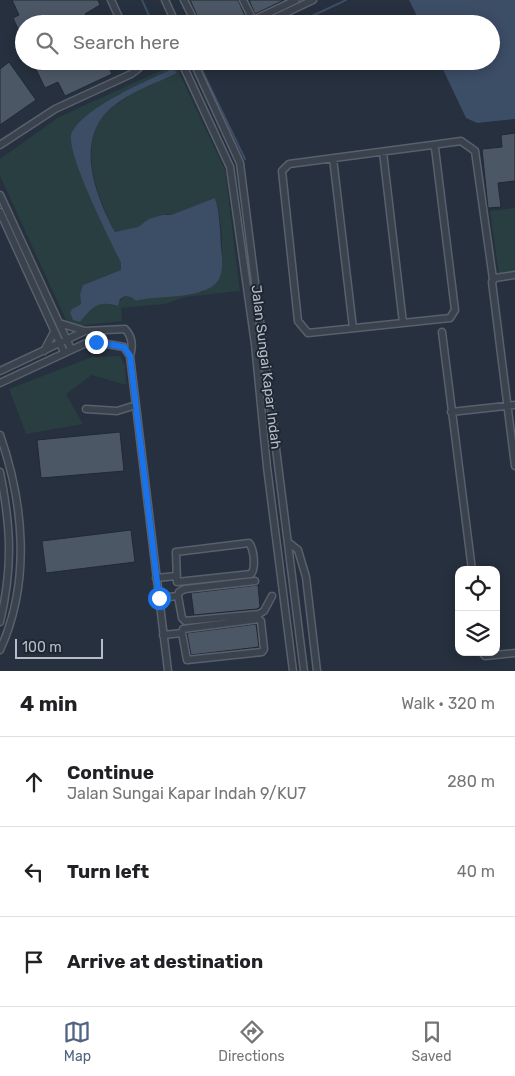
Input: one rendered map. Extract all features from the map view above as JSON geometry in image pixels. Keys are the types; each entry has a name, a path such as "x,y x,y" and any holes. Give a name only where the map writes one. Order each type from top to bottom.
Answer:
{"street":[{"path":"111,0 118,15"},
{"path":"164,0 172,15"},
{"path":"184,0 192,15"},
{"path":"243,0 250,15"},
{"path":"264,15 296,0"},
{"path":"281,15 313,0"},
{"path":"0,145 55,110 136,70"},
{"name":"Jalan Sungai Kapar Indah","path":"185,70 230,167 255,344 267,467 293,671"},
{"name":"Jalan Sungai Kapar Indah","path":"196,70 240,163 304,671"},
{"path":"432,145 435,148 455,310 450,318 308,333 298,321 282,171 289,164 461,141 475,151 512,405 515,466"},
{"path":"383,152 402,323"},
{"path":"333,158 353,328"},
{"path":"0,195 67,340 67,350"},
{"path":"0,212 53,330 60,344 67,350"},
{"path":"493,279 515,275"},
{"path":"58,320 85,331"},
{"path":"0,371 85,331 125,329 131,339 132,406 159,598 167,670 160,671"},
{"path":"43,352 53,330"},
{"path":"442,332 471,566"},
{"path":"0,383 67,350 96,342 124,347 130,356"},
{"path":"451,412 512,405"},
{"path":"86,409 117,410 132,406"},
{"path":"0,435 17,496 21,539 16,602 0,650"},
{"path":"0,472 9,521 10,542 6,598 0,622"},
{"path":"288,542 298,550 306,577 317,671"},
{"path":"251,544 254,570 251,574 178,583 176,576 174,554 178,551 251,544"},
{"path":"156,578 176,576"},
{"path":"255,581 181,591 178,596 182,618 184,621 259,614 264,611 272,596"},
{"path":"159,598 178,596"},
{"path":"259,618 264,649 262,652 187,660 182,633 183,629 259,618"},
{"path":"163,635 182,633"},
{"path":"500,654 515,653"}],"green space":[{"path":"162,70 172,70 178,70 225,170 240,291 185,297 165,304 121,308 122,321 76,326 66,320 0,176 0,159 59,117","holes":["172,70 174,74 130,95 107,112 98,125 92,139 93,172 102,204 115,232 136,228 161,215 171,215 215,198 220,216 222,236 221,276 203,292 145,298 136,301 131,297 125,296 115,306 110,303 100,304 91,309 80,321 73,320 70,313 72,309 81,304 80,294 83,285 121,270 121,263 102,221 77,125 101,105"]},
{"path":"515,208 515,272 499,274 490,211"},
{"path":"120,356 125,366 126,385 92,375 66,394 83,424 26,434 9,389 92,357"}],"water":[{"path":"409,0 515,0 515,119 477,123 466,118 443,70 500,70 500,15 416,15"},
{"path":"170,70 173,70 175,74 147,86 120,101 105,114 96,127 92,142 92,173 108,219 115,232 138,227 149,219 162,215 171,215 215,198 220,223 221,274 216,283 208,289 197,293 136,301 131,297 125,296 120,299 118,306 101,304 92,308 80,322 73,320 70,313 72,309 81,304 80,294 83,285 121,270 121,263 74,157 71,142 72,132 89,113 132,88"}],"building":[{"path":"12,0 98,0 100,5 85,15 19,15"},
{"path":"190,0 238,0 245,15 197,15"},
{"path":"249,0 284,0 255,14"},
{"path":"9,62 36,100 0,125 0,69"},
{"path":"36,70 110,70 112,74 65,96 58,82 45,88"},
{"path":"515,133 515,181 498,183 501,207 488,208 482,149 502,147 501,135"},
{"path":"120,432 124,471 41,478 37,440"},
{"path":"131,530 135,562 46,573 42,541"},
{"path":"258,585 260,607 257,609 194,615 191,593"},
{"path":"256,624 259,647 191,655 187,633"}],"waterway":[{"path":"142,0 149,15"},
{"path":"314,15 346,0"},
{"path":"202,70 245,159"}],"route":[{"path":"96,342 124,347 130,356 159,598"}]}
